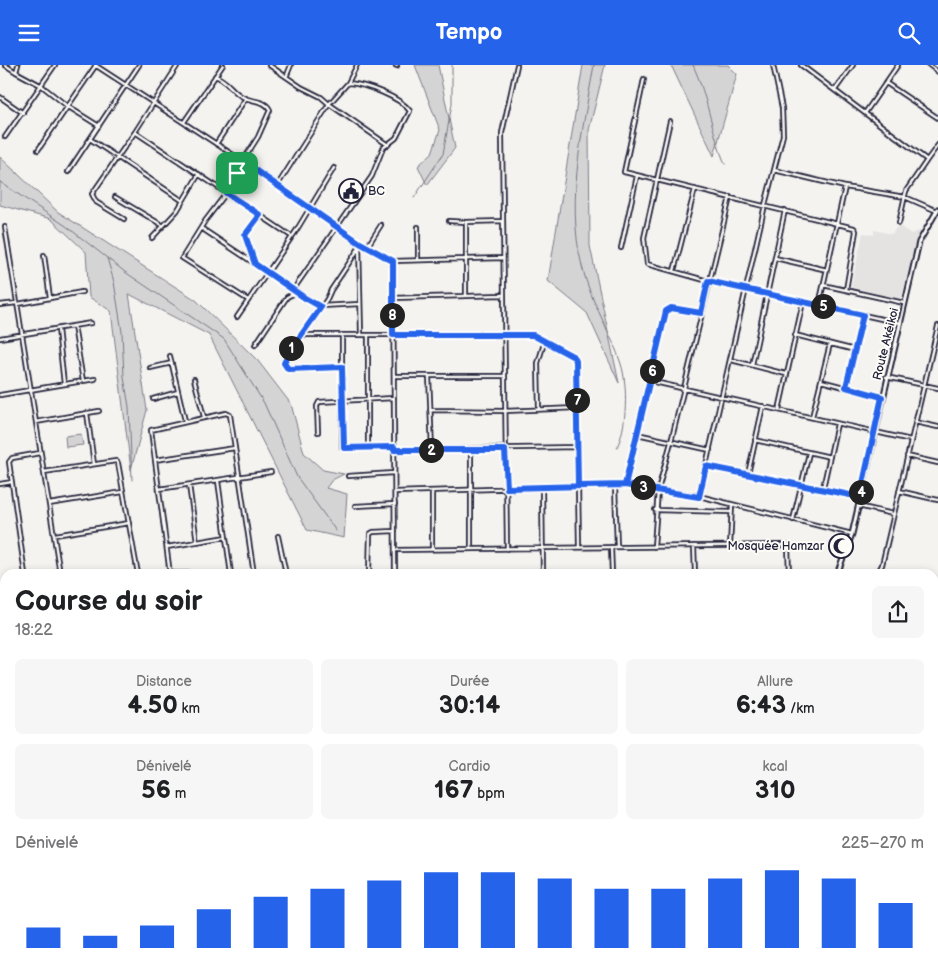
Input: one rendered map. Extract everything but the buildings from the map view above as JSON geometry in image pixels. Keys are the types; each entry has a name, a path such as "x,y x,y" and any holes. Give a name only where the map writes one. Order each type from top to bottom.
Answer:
{"street":[{"path":"5,65 42,86 67,106 99,126"},
{"path":"16,72 18,65"},
{"path":"5,137 55,65"},
{"path":"38,150 95,65 127,84 242,161 360,243 393,261 503,258"},
{"path":"68,172 139,65"},
{"path":"124,219 96,202 92,196 155,103 178,65"},
{"path":"184,123 223,65"},
{"path":"269,65 321,97 328,104 388,145"},
{"path":"287,75 290,65"},
{"path":"277,185 328,104 348,83 357,65"},
{"path":"507,549 503,295 503,126 517,65"},
{"path":"699,497 765,205 783,135 784,117 773,65"},
{"path":"801,65 805,66 834,91 927,160"},
{"path":"834,91 853,65"},
{"path":"865,113 898,65"},
{"path":"929,65 938,72"},
{"path":"215,76 225,79 242,97 265,104 270,110 258,137 242,161 234,183 182,258 248,300"},
{"path":"644,79 624,170 627,174 765,205 854,228 856,231 846,290"},
{"path":"255,345 287,297 295,291 376,169 383,148 396,138 410,111 379,91 365,85 348,83"},
{"path":"886,83 938,118"},
{"path":"0,97 23,113"},
{"path":"216,144 246,99"},
{"path":"670,121 644,238 647,264 708,281 900,323"},
{"path":"135,132 292,235"},
{"path":"90,139 183,201"},
{"path":"899,223 905,197 938,145"},
{"path":"237,317 292,235 334,167"},
{"path":"774,170 845,187 905,197 938,211"},
{"path":"152,238 183,201 199,174"},
{"path":"621,248 637,176"},
{"path":"819,305 845,187"},
{"path":"674,271 695,189"},
{"path":"115,197 162,225"},
{"path":"654,547 655,510 658,490 730,197"},
{"path":"752,365 785,210"},
{"name":"Route Akéikoi","path":"839,569 852,534 886,377 919,242 938,211"},
{"path":"255,264 245,235 260,215"},
{"path":"449,221 503,221"},
{"path":"466,222 466,296"},
{"path":"367,247 381,225"},
{"path":"5,227 59,569"},
{"path":"418,227 418,259"},
{"path":"202,228 321,307"},
{"path":"360,243 361,335"},
{"path":"342,367 288,369 284,363 285,358 303,335 359,248"},
{"path":"44,255 50,297"},
{"path":"775,258 827,270"},
{"path":"393,261 395,569"},
{"path":"824,285 904,303"},
{"path":"0,305 17,304 82,292"},
{"path":"392,298 503,295"},
{"path":"779,410 803,302"},
{"path":"321,307 329,304 360,304"},
{"path":"625,485 666,311 671,308 701,313"},
{"path":"846,387 863,315"},
{"path":"0,338 91,323"},
{"path":"74,326 83,381"},
{"path":"880,569 938,326"},
{"path":"58,329 64,384"},
{"path":"303,335 533,335 576,359 580,547"},
{"path":"342,335 342,447 432,450 578,447"},
{"path":"368,335 368,447"},
{"path":"795,335 855,350"},
{"path":"539,410 538,369 545,340"},
{"path":"812,417 830,344"},
{"path":"170,356 186,421"},
{"path":"731,360 786,374"},
{"path":"150,368 172,363"},
{"path":"394,375 504,376"},
{"path":"429,376 432,450"},
{"path":"886,377 938,388"},
{"path":"0,395 95,379"},
{"path":"194,379 204,417"},
{"path":"650,381 911,440"},
{"path":"821,381 882,397"},
{"path":"153,399 179,392"},
{"path":"318,432 317,403 394,398"},
{"path":"748,475 763,406"},
{"path":"430,410 505,411 577,408"},
{"path":"36,422 99,411"},
{"path":"87,413 94,464"},
{"path":"170,569 151,430 229,413 253,569"},
{"path":"915,422 938,427"},
{"path":"823,488 837,424"},
{"path":"637,434 710,450"},
{"path":"755,440 830,457"},
{"path":"154,460 235,448"},
{"path":"471,450 471,549"},
{"path":"24,569 10,459 40,453"},
{"path":"793,520 809,453"},
{"path":"907,456 937,463 938,458"},
{"path":"44,472 116,461 137,569"},
{"path":"706,466 801,486 823,488 860,497"},
{"path":"159,489 271,472"},
{"path":"348,476 395,473"},
{"path":"218,480 230,569"},
{"path":"0,484 12,483"},
{"path":"189,485 197,542"},
{"path":"615,485 617,547"},
{"path":"395,492 625,485 699,497 852,534"},
{"path":"542,487 543,569"},
{"path":"432,491 432,549"},
{"path":"899,491 938,500"},
{"path":"49,505 123,492"},
{"path":"355,506 395,504"},
{"path":"730,546 732,505"},
{"path":"858,506 894,514"},
{"path":"655,510 731,512"},
{"path":"55,535 129,523"},
{"path":"369,569 370,534 374,532 395,531"},
{"path":"278,536 285,569"},
{"path":"167,547 226,537"},
{"path":"694,546 695,569"},
{"path":"395,550 788,546 789,569"},
{"path":"611,547 612,569"}],"shaded area":[{"path":"415,65 438,65 455,148 427,185 418,166 432,153 440,130"},
{"path":"583,65 605,65 589,130 590,246 619,383 587,313 548,281"},
{"path":"671,65 728,65 737,74 714,156"},
{"path":"0,157 58,212 196,300 258,361 291,404 304,453 323,470 344,474 332,480 326,488 347,494 344,538 307,530 209,335 129,294 147,410 131,470 111,311 89,297 86,252 51,219 0,205"},
{"path":"898,225 911,234 918,231 922,233 917,239 901,300 851,287 863,233 874,235 874,230 892,234"},
{"path":"81,434 83,445 66,447 65,436"}],"waterway":[{"path":"414,198 443,154 452,104 452,65"},
{"path":"594,65 580,145 575,200 576,227 579,254 586,280 617,353 625,383 625,418 617,447"},
{"path":"693,65 725,164"},
{"path":"0,182 66,226 125,272 224,339 264,403 297,477 336,531"},
{"path":"107,258 114,282 122,332 124,377 129,407 132,480"}],"place":[{"name":"BC","path":"351,191"},
{"name":"Mosquée Hamzar","path":"841,546"}],"route":[{"path":"237,173 234,183 226,193 260,215 245,235 255,264 321,307 285,358 284,363 288,369 342,367 342,447 394,447 394,450 505,450 507,488 625,485 699,497 706,466 801,486 823,488 860,497 882,397 846,387 863,315 708,281 701,313 671,308 666,311 625,485 578,486 576,359 574,357 536,335 393,335 393,261 360,243 242,161 237,173"}]}
